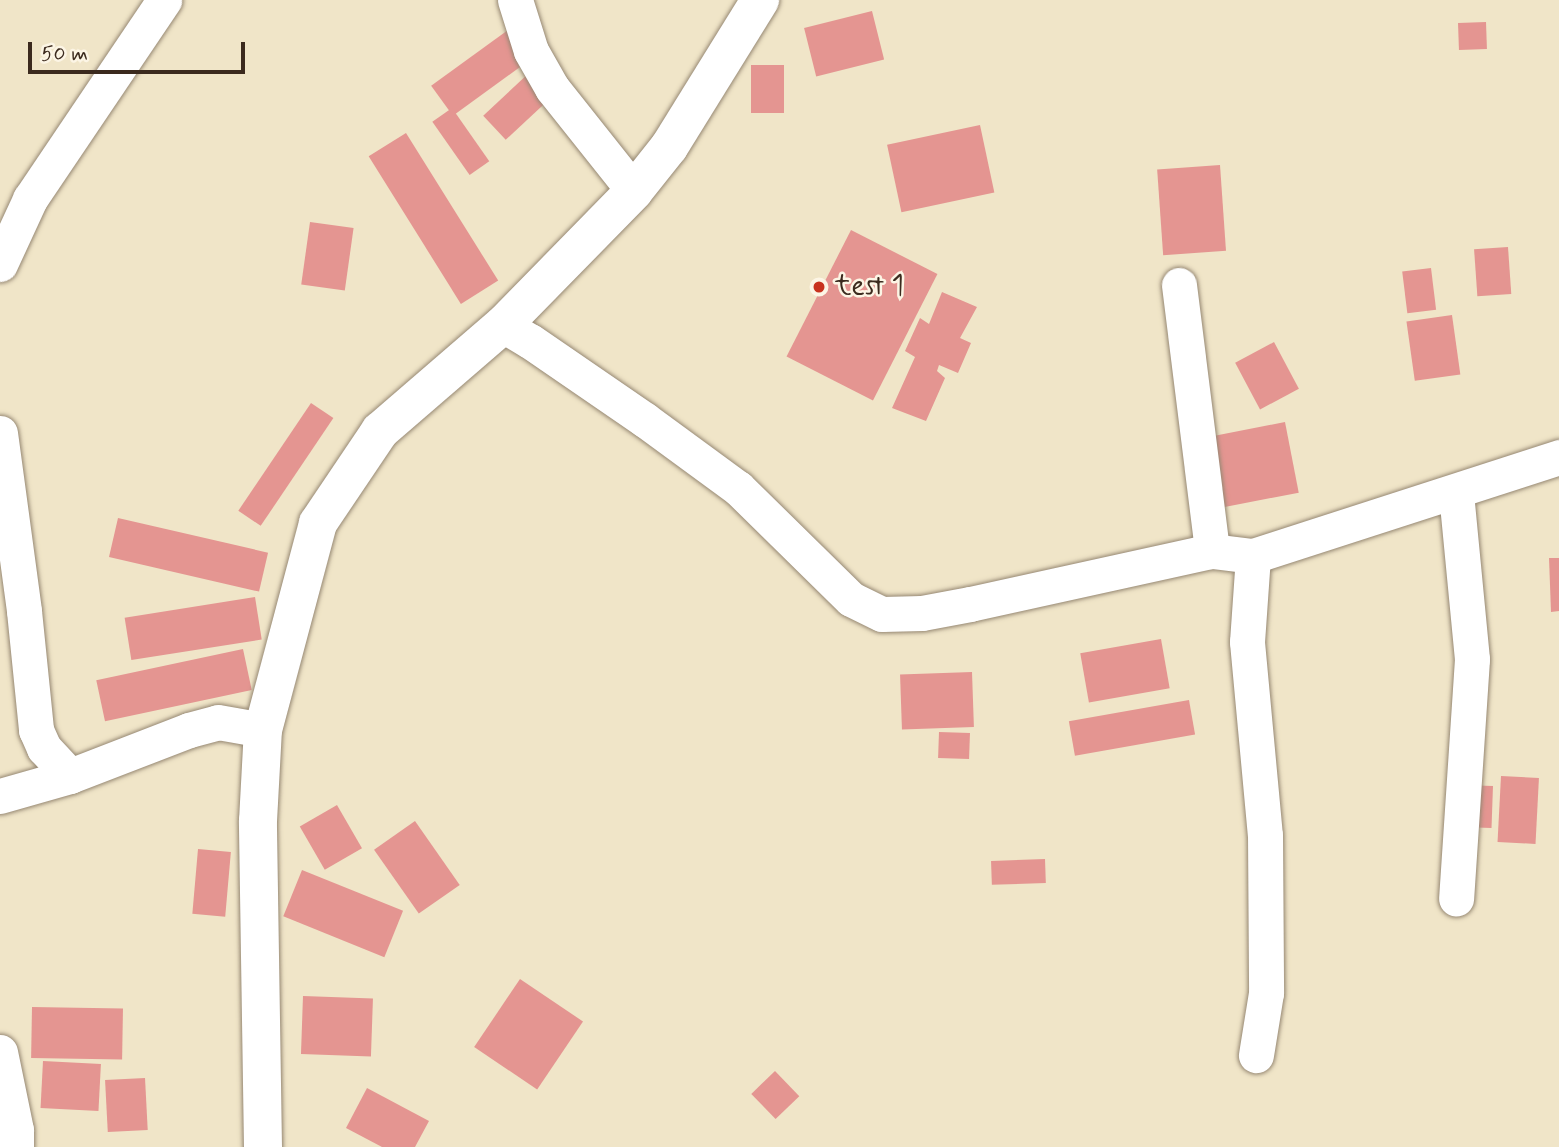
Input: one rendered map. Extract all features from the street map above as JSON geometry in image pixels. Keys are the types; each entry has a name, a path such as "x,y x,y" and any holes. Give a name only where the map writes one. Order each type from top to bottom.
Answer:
{"street":[{"path":"0,264 30,199 164,0"},
{"path":"516,0 531,51 552,88 634,191"},
{"path":"263,1147 258,821 263,730 318,523 380,431 503,325 634,191 669,147 760,0"},
{"path":"1179,285 1212,551"},
{"path":"503,325 634,412 738,488 851,599 882,614 922,613 1212,551 1253,556 1456,493 1559,457"},
{"path":"0,433 24,611 36,730 44,748 70,776"},
{"path":"1456,493 1472,659 1456,898"},
{"path":"1253,556 1247,642 1265,835 1266,993 1256,1055"},
{"path":"0,796 70,776 218,722 263,730"},
{"path":"0,1052 16,1130 16,1147"}],"building":[{"path":"872,11 884,60 816,76 804,28"},
{"path":"1486,22 1487,49 1459,50 1458,23"},
{"path":"508,30 530,60 453,116 431,86"},
{"path":"751,65 784,65 784,113 751,113"},
{"path":"530,72 553,96 506,140 483,116"},
{"path":"452,108 489,161 470,175 432,122"},
{"path":"980,125 994,192 901,212 887,145"},
{"path":"406,133 498,281 461,304 369,156"},
{"path":"1220,165 1226,251 1163,255 1157,169"},
{"path":"310,222 354,228 345,291 301,284"},
{"path":"851,230 937,274 873,401 787,357"},
{"path":"1508,247 1511,294 1477,296 1474,249"},
{"path":"1431,268 1436,310 1407,313 1402,272"},
{"path":"942,292 977,307 960,338 971,343 958,373 939,365 937,371 945,378 926,421 892,408 915,357 905,351 920,318 929,324"},
{"path":"1452,315 1460,374 1415,381 1406,321"},
{"path":"1274,342 1299,389 1260,409 1235,363"},
{"path":"311,403 333,418 261,526 238,511"},
{"path":"1285,422 1299,493 1222,508 1208,437"},
{"path":"118,518 268,553 259,592 109,557"},
{"path":"1549,558 1559,558 1559,611 1551,612"},
{"path":"255,597 262,639 131,660 125,618"},
{"path":"1161,639 1170,688 1089,702 1080,653"},
{"path":"243,649 252,690 105,721 96,680"},
{"path":"972,672 974,727 902,729 900,675"},
{"path":"1189,700 1195,734 1075,756 1069,721"},
{"path":"939,732 970,733 969,759 938,758"},
{"path":"1501,776 1539,778 1535,844 1498,842"},
{"path":"1462,785 1493,786 1492,828 1461,827"},
{"path":"337,805 362,848 325,870 300,826"},
{"path":"415,821 460,885 419,914 374,850"},
{"path":"198,849 231,852 225,917 192,914"},
{"path":"1045,859 1046,883 992,885 991,861"},
{"path":"302,870 403,911 384,957 283,916"},
{"path":"520,979 583,1021 537,1089 474,1047"},
{"path":"303,996 373,998 371,1056 301,1054"},
{"path":"32,1007 123,1009 122,1060 31,1058"},
{"path":"43,1061 101,1064 98,1111 41,1108"},
{"path":"775,1071 799,1096 776,1119 751,1094"},
{"path":"145,1078 148,1130 108,1132 105,1080"},
{"path":"367,1088 429,1121 415,1147 382,1147 346,1128"}],"place":[{"name":"test 1","path":"819,287"}]}
